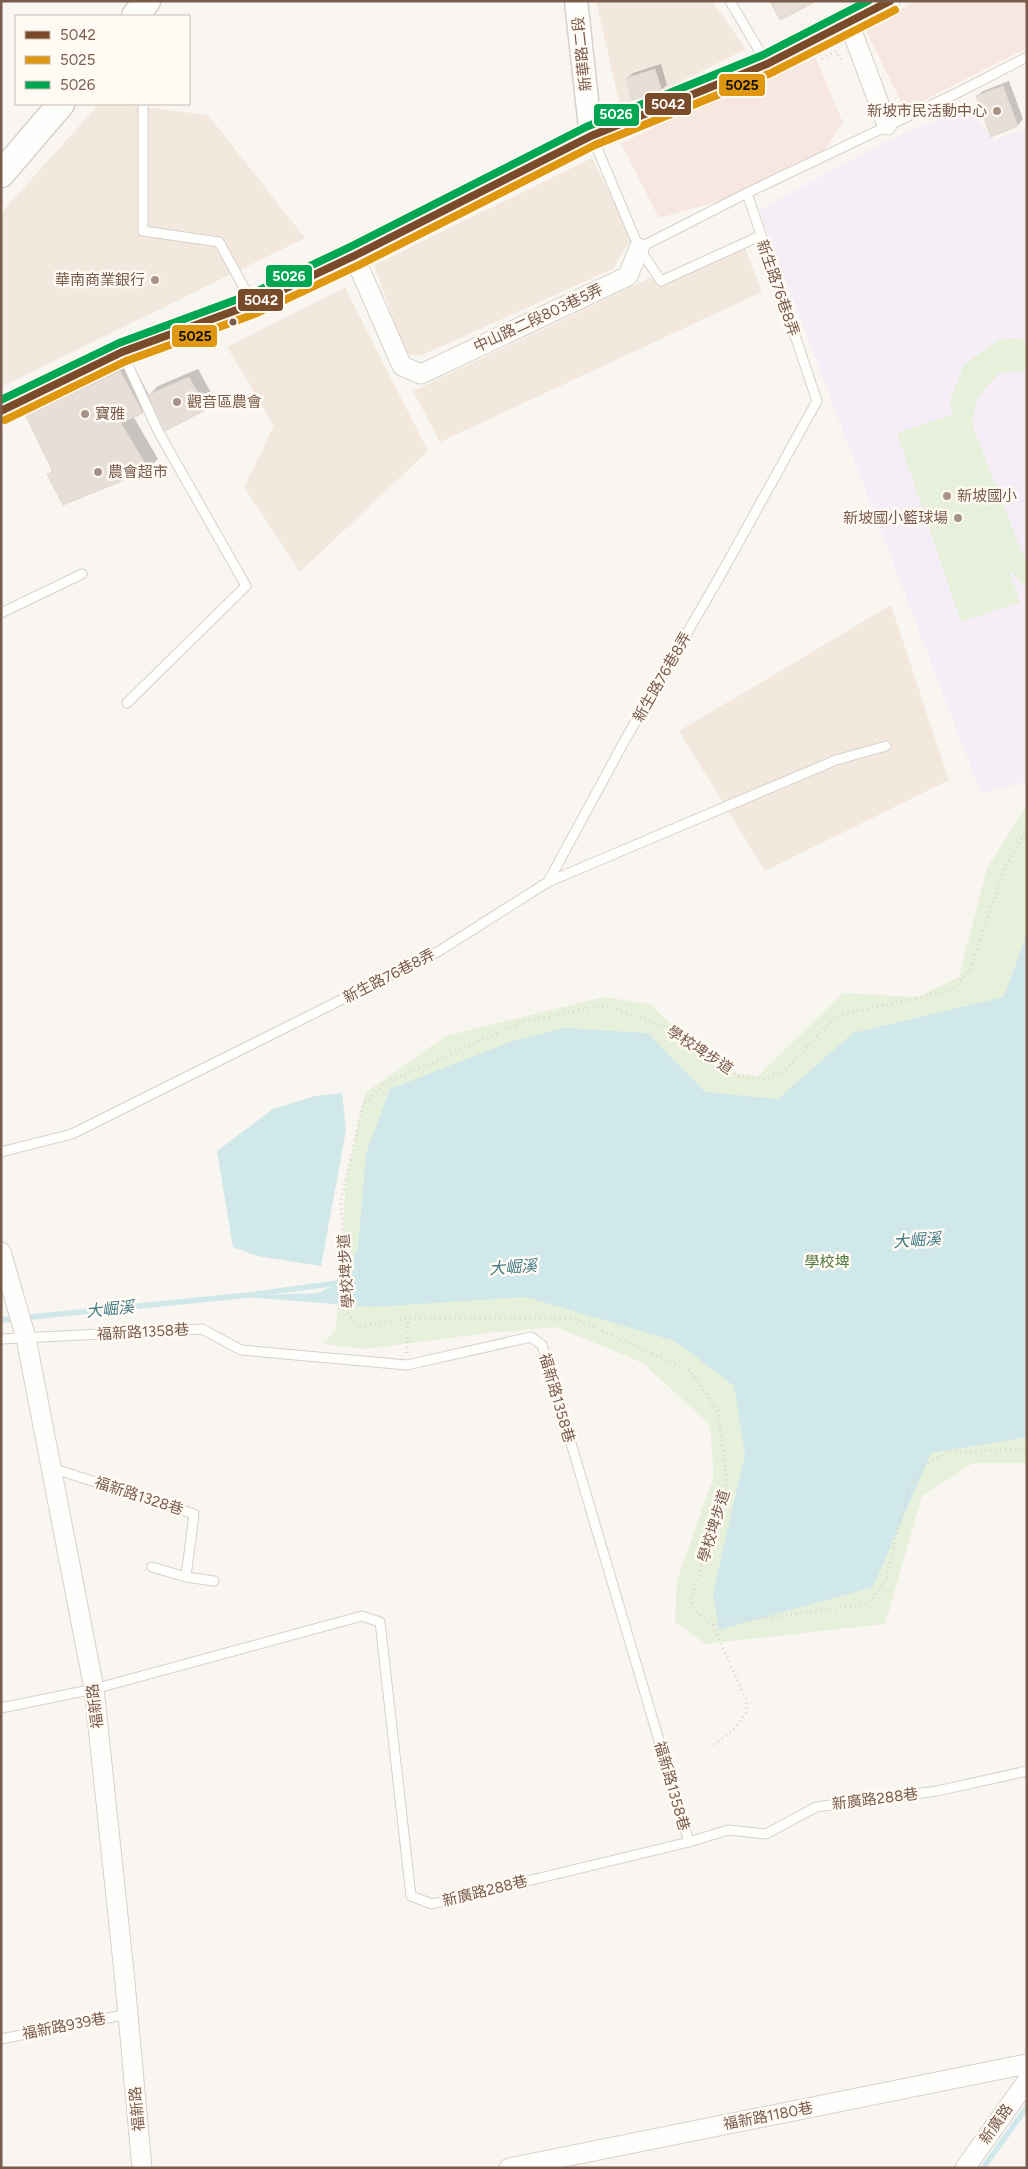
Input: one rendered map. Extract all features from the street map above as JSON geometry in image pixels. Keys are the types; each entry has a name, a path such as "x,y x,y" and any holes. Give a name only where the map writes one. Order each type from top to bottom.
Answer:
{"main road":[{"path":"136,15 148,1"},
{"path":"1,174 59,105"}],"street":[{"name":"新華路二段","path":"576,1 592,136"},
{"path":"1,411 122,352 253,304 354,256 592,136 767,64 890,1"},
{"path":"849,23 888,125"},
{"name":"中山路二段803巷5弄","path":"354,256 402,366 421,374 628,276 639,248"},
{"name":"福新路","path":"1,1252 26,1338 94,1689 142,2168"},
{"name":"福新路1180巷","path":"509,2168 1027,2064"},
{"name":"新廣路","path":"965,2168 1027,2081"}],"lane":[{"path":"730,1 767,64"},
{"path":"639,248 747,193 959,92 1027,56"},
{"path":"144,105 143,232 219,242 253,304"},
{"path":"592,136 639,248 661,281 760,236"},
{"name":"新生路76巷8弄","path":"1,1152 72,1134 439,951 548,882 620,748 720,576 817,400 747,193"},
{"path":"122,352 158,431 246,586 127,703"},
{"path":"1,612 82,574"},
{"path":"548,882 836,760 886,746"},
{"name":"福新路1358巷","path":"1,1339 202,1330 241,1350 406,1365 531,1337 542,1345 689,1842"},
{"name":"福新路1328巷","path":"52,1468 194,1514 186,1577"},
{"path":"152,1568 186,1577 214,1581"},
{"name":"新廣路288巷","path":"94,1689 362,1616 380,1622 411,1896 432,1904 689,1842 728,1830 766,1834 816,1807 937,1792 1027,1771"},
{"path":"1,1708 94,1689"},
{"name":"福新路939巷","path":"1,2039 128,2014"}],"path":[{"path":"802,24 822,59 836,51 844,65"},
{"name":"學校埤步道","path":"713,1624 695,1611 690,1600 728,1489 718,1413 691,1371 574,1318 408,1318 358,1326 346,1311 341,1200 363,1105 384,1084 523,1022 604,1005 671,1029 738,1076 766,1079 784,1071 836,1016 953,990 970,969 1006,865 1027,830"},
{"path":"406,1365 408,1318"},
{"path":"714,1745 735,1728 747,1712 746,1699 713,1624 868,1604 886,1579 908,1490 923,1466 947,1452 1027,1450"}],"shaded area":[{"path":"596,1 712,1 746,49 662,91 632,100 621,110"},
{"path":"916,1 1027,1 1027,48 905,110 865,28"},
{"path":"814,53 843,123 823,152 727,199 659,218 621,143"},
{"path":"98,105 127,105 208,115 305,238 1,387 1,213"},
{"name":"新坡國小","path":"968,108 994,140 1027,129 1027,781 981,794 759,210 888,140"},
{"path":"592,158 632,237 613,269 420,356 405,353 374,265"},
{"path":"745,248 762,292 440,442 413,391 650,278 662,286"},
{"path":"345,288 428,451 300,572 244,487 274,426 227,347"},
{"path":"891,605 949,780 765,871 679,731"}],"green space":[{"name":"新坡國小籃球場","path":"1019,338 1027,341 1027,372 999,373 977,398 972,424 1022,553 1027,556 1027,590 1008,568 1020,602 961,622 897,433 954,414 949,402 964,365 998,340"},
{"name":"學校埤","path":"1027,805 1027,1463 973,1463 922,1496 885,1624 705,1644 675,1622 677,1581 714,1475 710,1425 643,1363 556,1327 487,1333 366,1349 323,1344 336,1330 346,1179 365,1093 446,1036 603,997 650,1004 720,1071 758,1076 843,993 918,997 959,977 987,868"}],"water":[{"name":"學校埤","path":"1027,933 1027,1437 931,1453 873,1587 719,1630 713,1593 745,1454 734,1386 675,1341 526,1297 373,1307 233,1296 318,1293 344,1280 358,1247 366,1154 390,1089 510,1042 564,1028 648,1033 705,1092 778,1099 853,1033 1004,997"},
{"path":"342,1093 346,1130 321,1266 257,1256 233,1247 217,1151 273,1109 315,1096"}],"building":[{"path":"770,1 817,1 780,20"},
{"path":"655,69 662,91 632,100 626,78"},
{"name":"新坡市民活動中心","path":"1003,86 1018,126 991,137 976,96"},
{"path":"120,371 143,413 121,423 149,470 63,505 47,474 53,472 26,416"},
{"name":"觀音區農會","path":"189,377 207,409 165,431 148,395"}],"waterway":[{"name":"大崛溪","path":"1,1320 248,1295 345,1282"},
{"path":"983,2168 1027,2107"}],"transit line":[{"name":"5026","path":"1,400 119,343 249,295 350,247 586,127 763,55 868,1"},
{"name":"5042","path":"1,411 122,352 253,304 354,256 591,136 767,64 890,1"},
{"name":"5025","path":"5,420 126,361 257,313 359,265 595,145 771,73 895,10"}],"place":[{"name":"新坡市民活動中心","path":"997,111"},
{"name":"華南商業銀行","path":"155,280"},
{"name":"觀音區農會","path":"177,402"},
{"name":"寶雅","path":"85,414"},
{"name":"農會超市","path":"98,472"},
{"name":"新坡國小","path":"947,496"},
{"name":"新坡國小籃球場","path":"958,518"}]}
